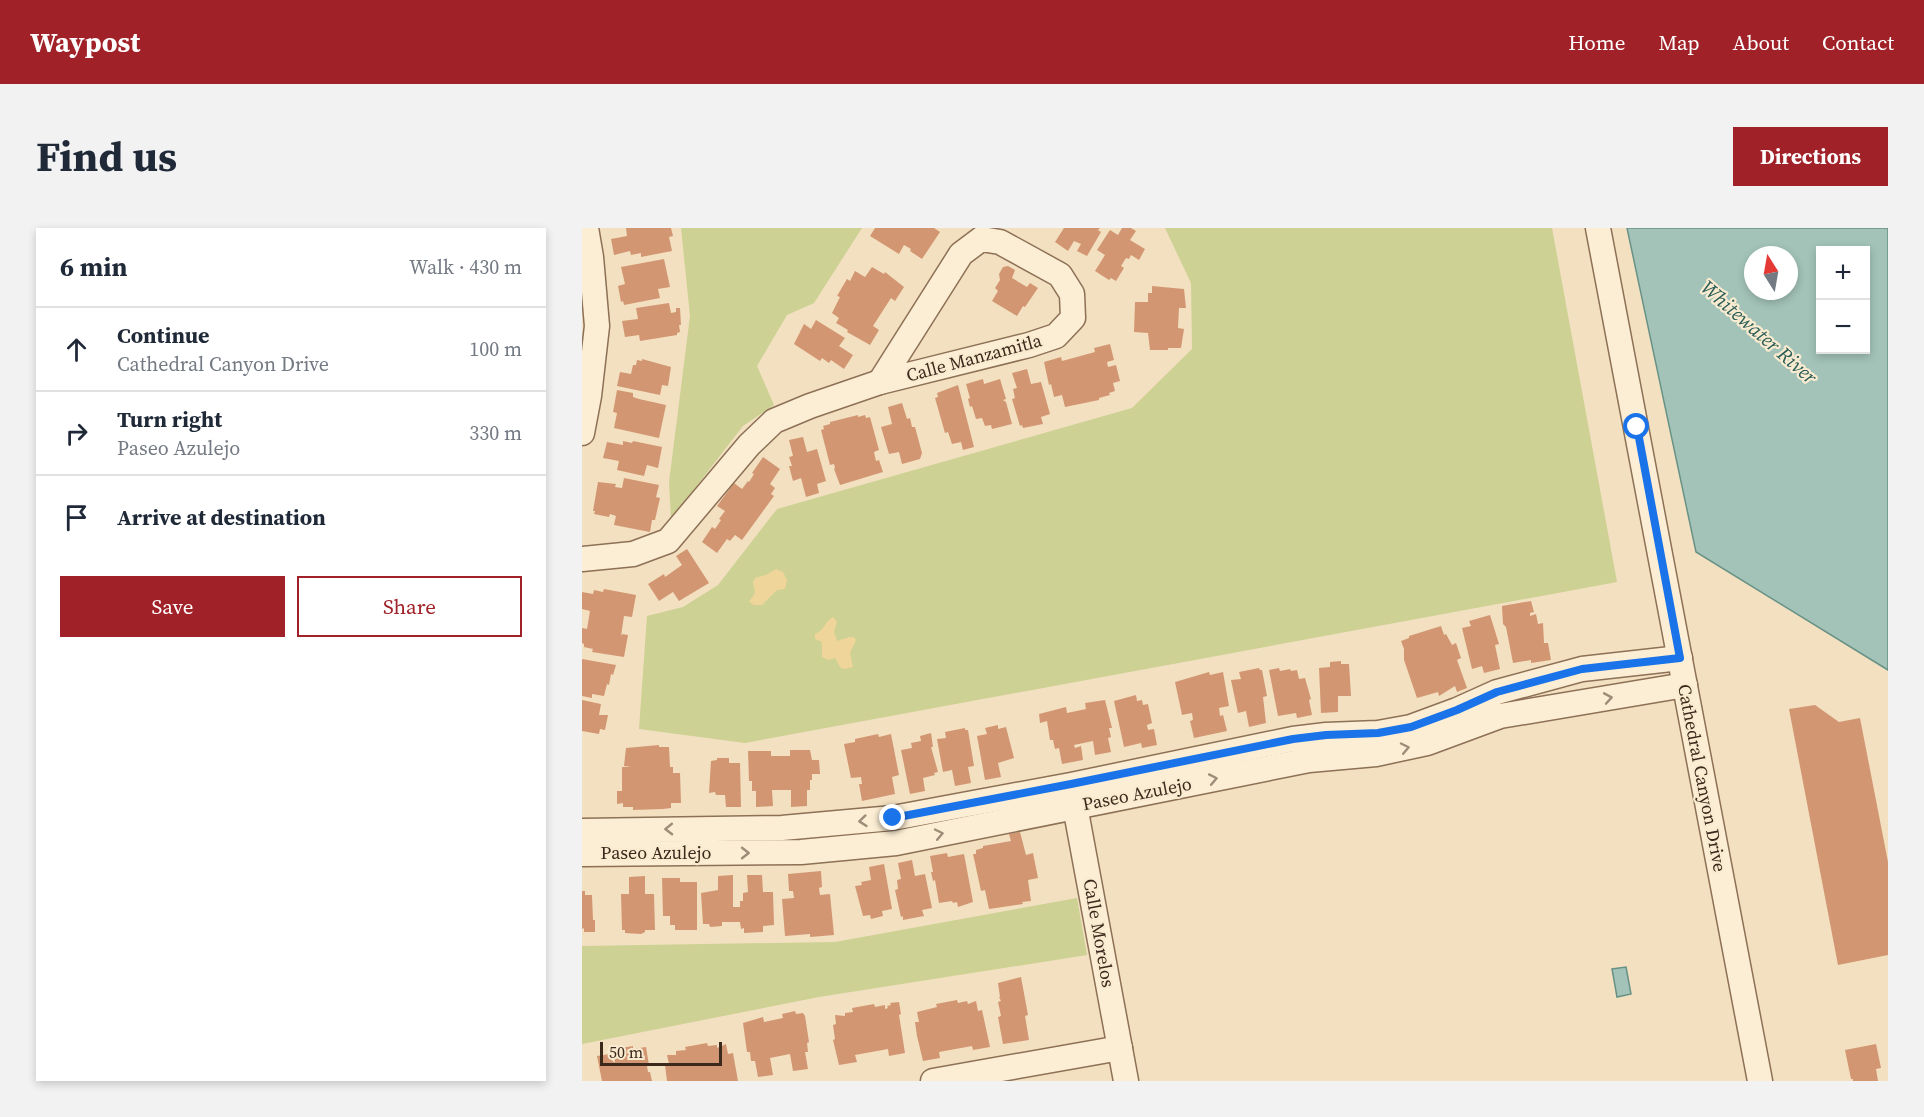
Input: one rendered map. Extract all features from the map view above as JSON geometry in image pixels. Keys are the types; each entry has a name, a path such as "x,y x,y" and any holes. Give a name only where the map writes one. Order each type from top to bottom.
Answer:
{"street":[{"path":"582,434 597,326 586,228"},
{"name":"Cathedral Canyon Drive","path":"1598,228 1760,1081"},
{"name":"Calle Manzamitla","path":"582,559 633,554 668,542 749,445 774,421 810,405 880,382 1029,345 1056,336 1073,318 1072,294 1060,275 1000,242 981,239 962,254 880,382"},
{"name":"Paseo Azulejo","path":"582,854 801,852 896,843 1293,739 1378,733 1411,727 1497,692 1582,669 1680,658"},
{"name":"Paseo Azulejo","path":"582,831 833,825 1074,795 1309,760 1376,754 1427,743 1500,716 1685,685"},
{"name":"Calle Morelos","path":"1074,795 1126,1081"},
{"path":"933,1081 1120,1048"}],"green space":[{"path":"681,228 862,228 814,303 787,315 757,366 774,405 743,426 671,519 669,482 690,316"},
{"path":"1165,228 1552,228 1617,582 745,743 639,729 647,616 683,607 718,585 777,509 1132,408 1192,349 1191,283"},
{"path":"1077,898 1087,955 819,997 582,1044 582,946 835,942"}],"sand":[{"path":"776,569 783,572 787,580 785,589 777,590 762,605 749,602 755,593 753,582 755,578"},
{"path":"833,617 837,622 834,632 837,641 849,637 854,637 856,640 850,653 853,667 844,669 840,667 835,658 828,660 822,657 822,642 815,639 815,634"}],"water":[{"name":"Whitewater River","path":"1627,228 1888,228 1888,670 1696,552"},
{"path":"1626,967 1631,994 1617,997 1612,969"}],"building":[{"path":"626,228 671,228 673,236 669,237 672,251 641,257 641,253 631,255 630,251 614,255 611,239 627,236"},
{"path":"875,228 934,228 940,232 922,259 904,245 899,254 870,236"},
{"path":"1064,228 1100,228 1098,230 1101,232 1087,256 1077,251 1081,244 1074,241 1068,251 1055,242"},
{"path":"1122,228 1131,228 1136,231 1130,240 1145,249 1139,260 1131,255 1129,259 1126,258 1121,266 1124,268 1116,281 1111,278 1109,280 1095,271 1105,255 1097,250 1110,230 1118,235"},
{"path":"664,259 670,287 658,289 660,298 624,305 623,301 621,302 618,286 625,284 621,267"},
{"path":"1008,266 1015,270 1012,278 1027,287 1030,283 1038,288 1017,316 992,301 998,291 995,288 1000,280 999,274 1003,267"},
{"path":"872,267 884,274 885,272 904,287 895,301 891,298 873,326 879,330 870,345 836,323 839,318 832,313 840,297 837,296 847,279 850,281 855,271 865,277"},
{"path":"1152,286 1184,289 1186,308 1179,308 1178,328 1184,329 1181,348 1150,350 1148,333 1134,332 1135,302 1148,302 1148,293 1152,293"},
{"path":"669,303 671,313 676,312 676,308 680,308 681,325 679,325 680,332 677,335 640,341 639,335 625,337 622,321 638,319 636,308"},
{"path":"816,320 845,338 839,346 853,355 844,369 831,360 829,363 822,358 820,361 794,344 804,324 811,329"},
{"path":"1110,344 1114,360 1107,362 1108,367 1116,365 1120,381 1113,383 1115,391 1099,400 1065,407 1062,395 1054,397 1044,362 1061,357 1062,361 1095,352 1094,348"},
{"path":"642,359 671,367 668,386 662,385 660,395 617,386 620,372 631,374 633,365 636,365 637,360 642,361"},
{"path":"1027,369 1031,384 1041,382 1050,414 1041,417 1043,424 1023,428 1022,425 1020,426 1012,399 1015,398 1013,389 1017,388 1012,373"},
{"path":"983,379 984,384 1000,379 1006,399 1003,400 1006,402 1012,424 992,429 991,425 985,426 982,418 976,419 972,406 970,407 966,384"},
{"path":"958,385 974,447 963,450 961,442 952,444 948,432 945,433 935,398 938,397 937,393"},
{"path":"617,390 633,393 633,397 639,399 666,405 659,438 614,428 617,413 613,412"},
{"path":"902,403 907,419 910,418 912,427 915,427 922,453 920,459 902,464 899,452 889,454 881,427 892,424 888,407"},
{"path":"858,415 858,417 865,415 866,418 870,417 879,450 874,452 876,461 879,460 883,472 840,485 834,464 830,465 821,430 830,422"},
{"path":"803,437 807,452 817,449 826,481 817,484 819,493 806,497 801,478 793,481 789,466 792,466 789,457 793,456 789,440"},
{"path":"623,441 662,447 658,468 647,465 644,476 617,470 619,461 603,458 607,442 623,445"},
{"path":"763,457 780,469 770,484 775,488 771,494 774,496 742,540 735,535 730,541 727,539 717,553 702,542 712,527 715,529 725,511 717,506 734,483 742,489 749,482"},
{"path":"624,478 659,485 656,497 660,498 650,532 614,525 616,516 610,514 609,517 594,514 598,482 616,484 615,487 622,488"},
{"path":"687,549 709,583 679,601 673,592 659,601 648,584 664,574 665,577 682,565 676,556"},
{"path":"604,589 636,595 632,617 624,616 621,636 622,634 628,635 624,657 592,652 593,649 584,647 582,643 582,628 587,629 590,611 582,609 582,592 593,594 594,590 603,592"},
{"path":"1531,601 1534,612 1530,613 1530,616 1536,614 1538,624 1543,623 1544,643 1548,643 1551,660 1513,663 1506,627 1503,624 1502,606"},
{"path":"1490,615 1499,644 1495,645 1500,669 1484,673 1482,666 1472,669 1462,628 1471,626 1469,621"},
{"path":"1441,626 1444,635 1446,634 1452,645 1456,643 1461,658 1457,660 1467,688 1457,692 1455,686 1439,696 1438,692 1417,698 1404,660 1401,641 1409,636"},
{"path":"582,659 616,665 604,696 592,694 592,698 582,696"},
{"path":"1341,661 1341,664 1349,664 1351,696 1338,696 1338,712 1321,713 1319,668 1330,667 1330,662"},
{"path":"1259,668 1262,670 1267,696 1263,697 1266,723 1249,727 1246,711 1238,713 1231,680 1241,679 1239,672"},
{"path":"1279,668 1280,671 1297,670 1299,679 1305,678 1311,699 1309,700 1312,715 1297,718 1296,713 1278,716 1269,670"},
{"path":"1209,672 1210,675 1223,672 1229,706 1219,708 1227,731 1194,738 1190,721 1193,720 1192,713 1182,715 1175,682"},
{"path":"1136,695 1137,701 1142,700 1143,705 1148,704 1152,723 1147,725 1148,730 1154,729 1157,745 1142,748 1141,743 1124,747 1114,701"},
{"path":"582,700 601,704 599,715 608,715 605,730 600,729 599,734 582,731"},
{"path":"1105,700 1112,728 1109,728 1111,737 1108,738 1111,752 1095,755 1093,741 1074,745 1075,748 1081,746 1083,760 1062,764 1059,748 1055,749 1053,740 1050,740 1047,721 1040,723 1039,714 1066,707 1067,713 1086,709 1085,703"},
{"path":"1815,705 1839,722 1860,718 1888,862 1888,955 1838,965 1789,709"},
{"path":"998,725 998,729 1006,727 1014,758 998,763 1001,777 985,780 977,736 987,734 985,728"},
{"path":"965,728 968,730 974,766 968,767 971,783 955,786 952,770 943,772 937,739 946,738 945,732"},
{"path":"931,733 933,747 931,747 938,772 923,778 925,791 910,794 901,750 912,748 911,743 921,741 920,736"},
{"path":"878,734 879,737 891,734 899,775 892,777 895,794 862,801 859,784 862,784 861,777 851,778 844,744"},
{"path":"659,745 659,747 669,747 670,767 673,767 673,773 680,773 681,803 671,803 671,808 633,810 633,807 623,807 623,803 617,804 617,791 622,791 622,767 631,767 624,766 626,748"},
{"path":"790,750 810,750 812,760 819,760 820,774 812,774 810,790 807,790 807,806 791,807 791,790 772,790 773,806 756,807 756,791 752,791 752,781 749,781 748,751 771,751 771,756 790,756"},
{"path":"717,758 729,758 729,763 740,763 741,807 726,807 725,795 709,793 711,761"},
{"path":"1020,832 1026,855 1033,853 1038,878 1028,880 1031,901 989,909 985,890 981,891 973,854 976,854 976,850 983,846 1011,841 1009,834"},
{"path":"947,853 948,857 964,854 973,902 958,907 957,902 939,903 935,880 933,881 931,872 933,872 930,856"},
{"path":"912,860 915,876 925,874 932,908 922,910 924,916 903,920 895,890 898,889 897,880 901,879 898,863"},
{"path":"884,864 892,909 882,911 883,916 871,919 870,915 863,916 855,886 871,880 869,867"},
{"path":"821,871 820,895 830,894 834,935 785,936 782,899 794,898 793,891 789,891 788,874"},
{"path":"733,875 733,907 740,907 743,893 748,892 747,875 762,875 763,892 773,892 774,925 763,926 763,932 744,933 740,922 722,922 722,926 710,927 709,924 703,924 701,893 718,890 718,876"},
{"path":"645,876 645,894 654,894 655,930 645,930 641,934 625,933 625,930 622,930 621,894 629,894 629,877"},
{"path":"662,878 680,878 680,882 697,882 697,930 675,930 675,925 670,925 670,916 663,916"},
{"path":"582,891 585,891 585,895 592,895 595,932 584,932 584,928 582,929"},
{"path":"1021,977 1028,1015 1025,1016 1029,1040 1003,1044 998,1017 1001,1016 998,1002 1001,1001 998,983"},
{"path":"957,1000 958,1003 967,1001 968,1004 976,1001 978,1011 982,1010 990,1047 973,1050 972,1046 939,1052 940,1058 923,1061 915,1022 919,1022 917,1012 937,1007 936,1004"},
{"path":"899,1002 905,1053 889,1056 888,1049 855,1055 857,1062 839,1065 833,1040 835,1039 833,1025 836,1024 835,1015 845,1016 845,1013 853,1012 852,1008 874,1004 875,1007 885,1005 885,1009 891,1005 890,1003"},
{"path":"795,1011 796,1014 803,1013 805,1016 809,1042 807,1043 808,1052 805,1052 808,1069 793,1071 790,1054 770,1058 773,1075 758,1077 755,1061 751,1061 750,1052 747,1052 743,1023 763,1017 764,1022 783,1018 782,1014"},
{"path":"707,1043 708,1046 717,1045 717,1048 726,1044 728,1054 733,1053 738,1081 667,1081 665,1065 669,1064 667,1055 676,1055 676,1051 686,1050 685,1047"},
{"path":"1876,1044 1881,1068 1876,1069 1878,1081 1853,1081 1845,1050"},
{"path":"633,1046 633,1049 646,1047 648,1072 650,1072 652,1081 602,1081 597,1056 610,1054 609,1050"}],"route":[{"path":"893,818 1293,739 1378,733 1411,727 1497,692 1582,669 1680,658 1637,427"}]}
